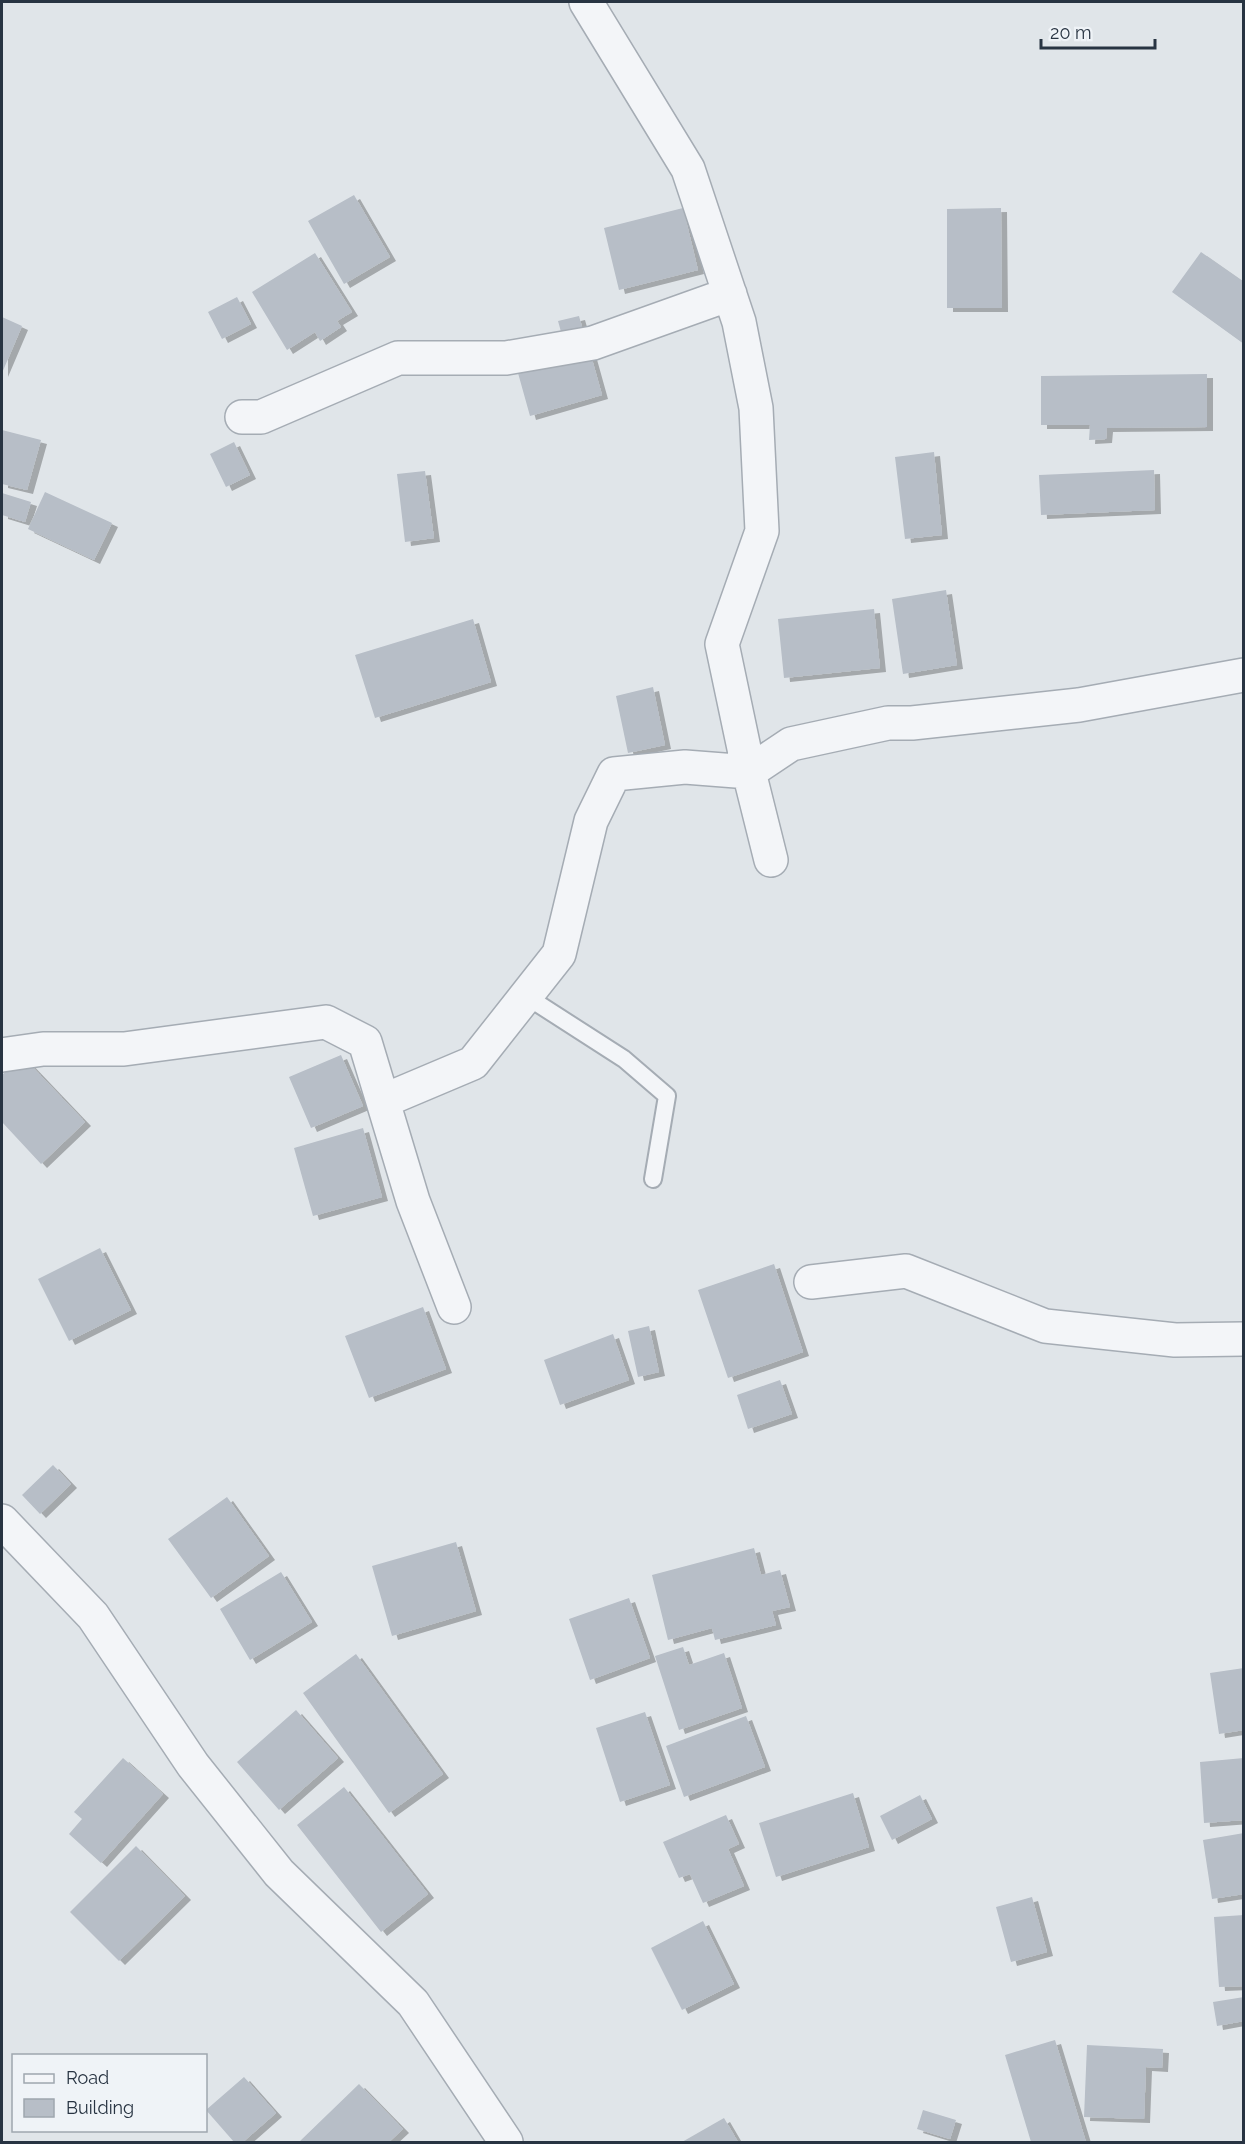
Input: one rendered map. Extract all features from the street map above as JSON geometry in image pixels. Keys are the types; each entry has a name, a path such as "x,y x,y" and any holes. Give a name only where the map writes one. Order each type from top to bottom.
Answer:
{"street":[{"path":"586,2 688,170 739,322 756,408 762,531 722,644 749,772 771,860"},
{"path":"242,417 261,417 398,358 506,358 593,343 730,294"},
{"path":"382,1101 474,1063 559,954 591,821 614,774 685,767 749,772 791,744 888,723 912,723 1079,705 1244,675"},
{"path":"2,1055 43,1049 124,1049 326,1022 365,1042 413,1201 454,1307"},
{"path":"811,1282 906,1271 1045,1326 1175,1340 1244,1339"},
{"path":"2,1521 93,1616 193,1765 279,1873 413,2004 506,2142"}],"lane":[{"path":"526,996 624,1059 667,1096 654,1179"}],"building":[{"path":"354,195 390,257 344,284 308,221"},
{"path":"683,208 698,270 619,290 604,228"},
{"path":"1001,208 1002,308 947,308 947,209"},
{"path":"1201,252 1244,282 1244,344 1172,292"},
{"path":"315,253 352,312 337,321 341,327 320,341 315,332 287,350 252,292"},
{"path":"237,297 251,324 222,339 208,312"},
{"path":"579,316 584,334 563,339 558,321"},
{"path":"2,317 22,326 2,373"},
{"path":"590,352 602,395 530,416 518,373"},
{"path":"1207,374 1207,427 1107,428 1106,439 1089,440 1090,425 1041,425 1041,376"},
{"path":"2,430 41,440 27,490 2,484"},
{"path":"234,442 250,475 226,487 210,454"},
{"path":"934,452 942,535 905,539 895,457"},
{"path":"1154,470 1155,510 1041,515 1039,475"},
{"path":"425,471 434,538 405,542 397,474"},
{"path":"45,492 112,523 94,560 28,529"},
{"path":"2,493 31,502 25,522 2,515"},
{"path":"946,590 957,665 903,674 892,599"},
{"path":"874,609 880,668 784,678 778,619"},
{"path":"473,619 491,682 375,718 355,655"},
{"path":"653,687 665,745 628,753 616,696"},
{"path":"341,1055 363,1106 311,1128 289,1077"},
{"path":"22,1056 85,1122 41,1164 2,1122 2,1075"},
{"path":"363,1128 382,1197 313,1216 294,1148"},
{"path":"100,1248 131,1310 69,1341 38,1279"},
{"path":"774,1264 803,1352 728,1378 698,1290"},
{"path":"423,1307 446,1369 369,1398 345,1336"},
{"path":"649,1326 659,1372 638,1377 628,1331"},
{"path":"613,1334 629,1380 560,1405 544,1360"},
{"path":"780,1380 792,1414 748,1429 737,1395"},
{"path":"53,1465 71,1484 40,1514 22,1495"},
{"path":"227,1497 269,1556 211,1598 168,1539"},
{"path":"456,1542 476,1611 392,1636 372,1566"},
{"path":"754,1548 761,1575 780,1570 790,1607 772,1611 776,1625 715,1640 712,1628 668,1640 652,1575"},
{"path":"281,1572 312,1622 250,1660 220,1609"},
{"path":"629,1598 650,1658 590,1680 569,1619"},
{"path":"683,1647 689,1665 724,1653 742,1708 679,1730 655,1656"},
{"path":"356,1654 443,1774 389,1813 303,1693"},
{"path":"1244,1668 1244,1730 1219,1734 1210,1673"},
{"path":"296,1710 338,1758 279,1810 237,1762"},
{"path":"645,1712 670,1785 620,1802 596,1728"},
{"path":"746,1716 765,1767 684,1797 666,1746"},
{"path":"123,1758 163,1794 101,1863 69,1834 82,1819 74,1812"},
{"path":"1244,1758 1244,1820 1204,1823 1200,1762"},
{"path":"344,1787 428,1894 381,1932 297,1825"},
{"path":"853,1793 869,1847 776,1877 759,1823"},
{"path":"920,1795 932,1819 892,1840 880,1816"},
{"path":"726,1815 739,1844 728,1849 744,1886 703,1903 690,1874 679,1878 663,1842"},
{"path":"1244,1833 1244,1894 1212,1899 1203,1840"},
{"path":"136,1846 185,1896 119,1961 70,1912"},
{"path":"1032,1897 1047,1952 1011,1962 996,1907"},
{"path":"1244,1915 1244,1986 1219,1987 1214,1917"},
{"path":"703,1921 734,1984 682,2010 651,1948"},
{"path":"1244,1997 1244,2021 1217,2026 1213,2002"},
{"path":"1055,2040 1086,2142 1031,2142 1005,2055"},
{"path":"1087,2045 1163,2049 1162,2068 1146,2067 1144,2119 1084,2117"},
{"path":"244,2077 276,2113 243,2142 234,2142 207,2109"},
{"path":"359,2084 403,2129 389,2142 299,2142"},
{"path":"923,2110 956,2120 950,2139 917,2129"},
{"path":"724,2118 738,2142 682,2142"}]}
